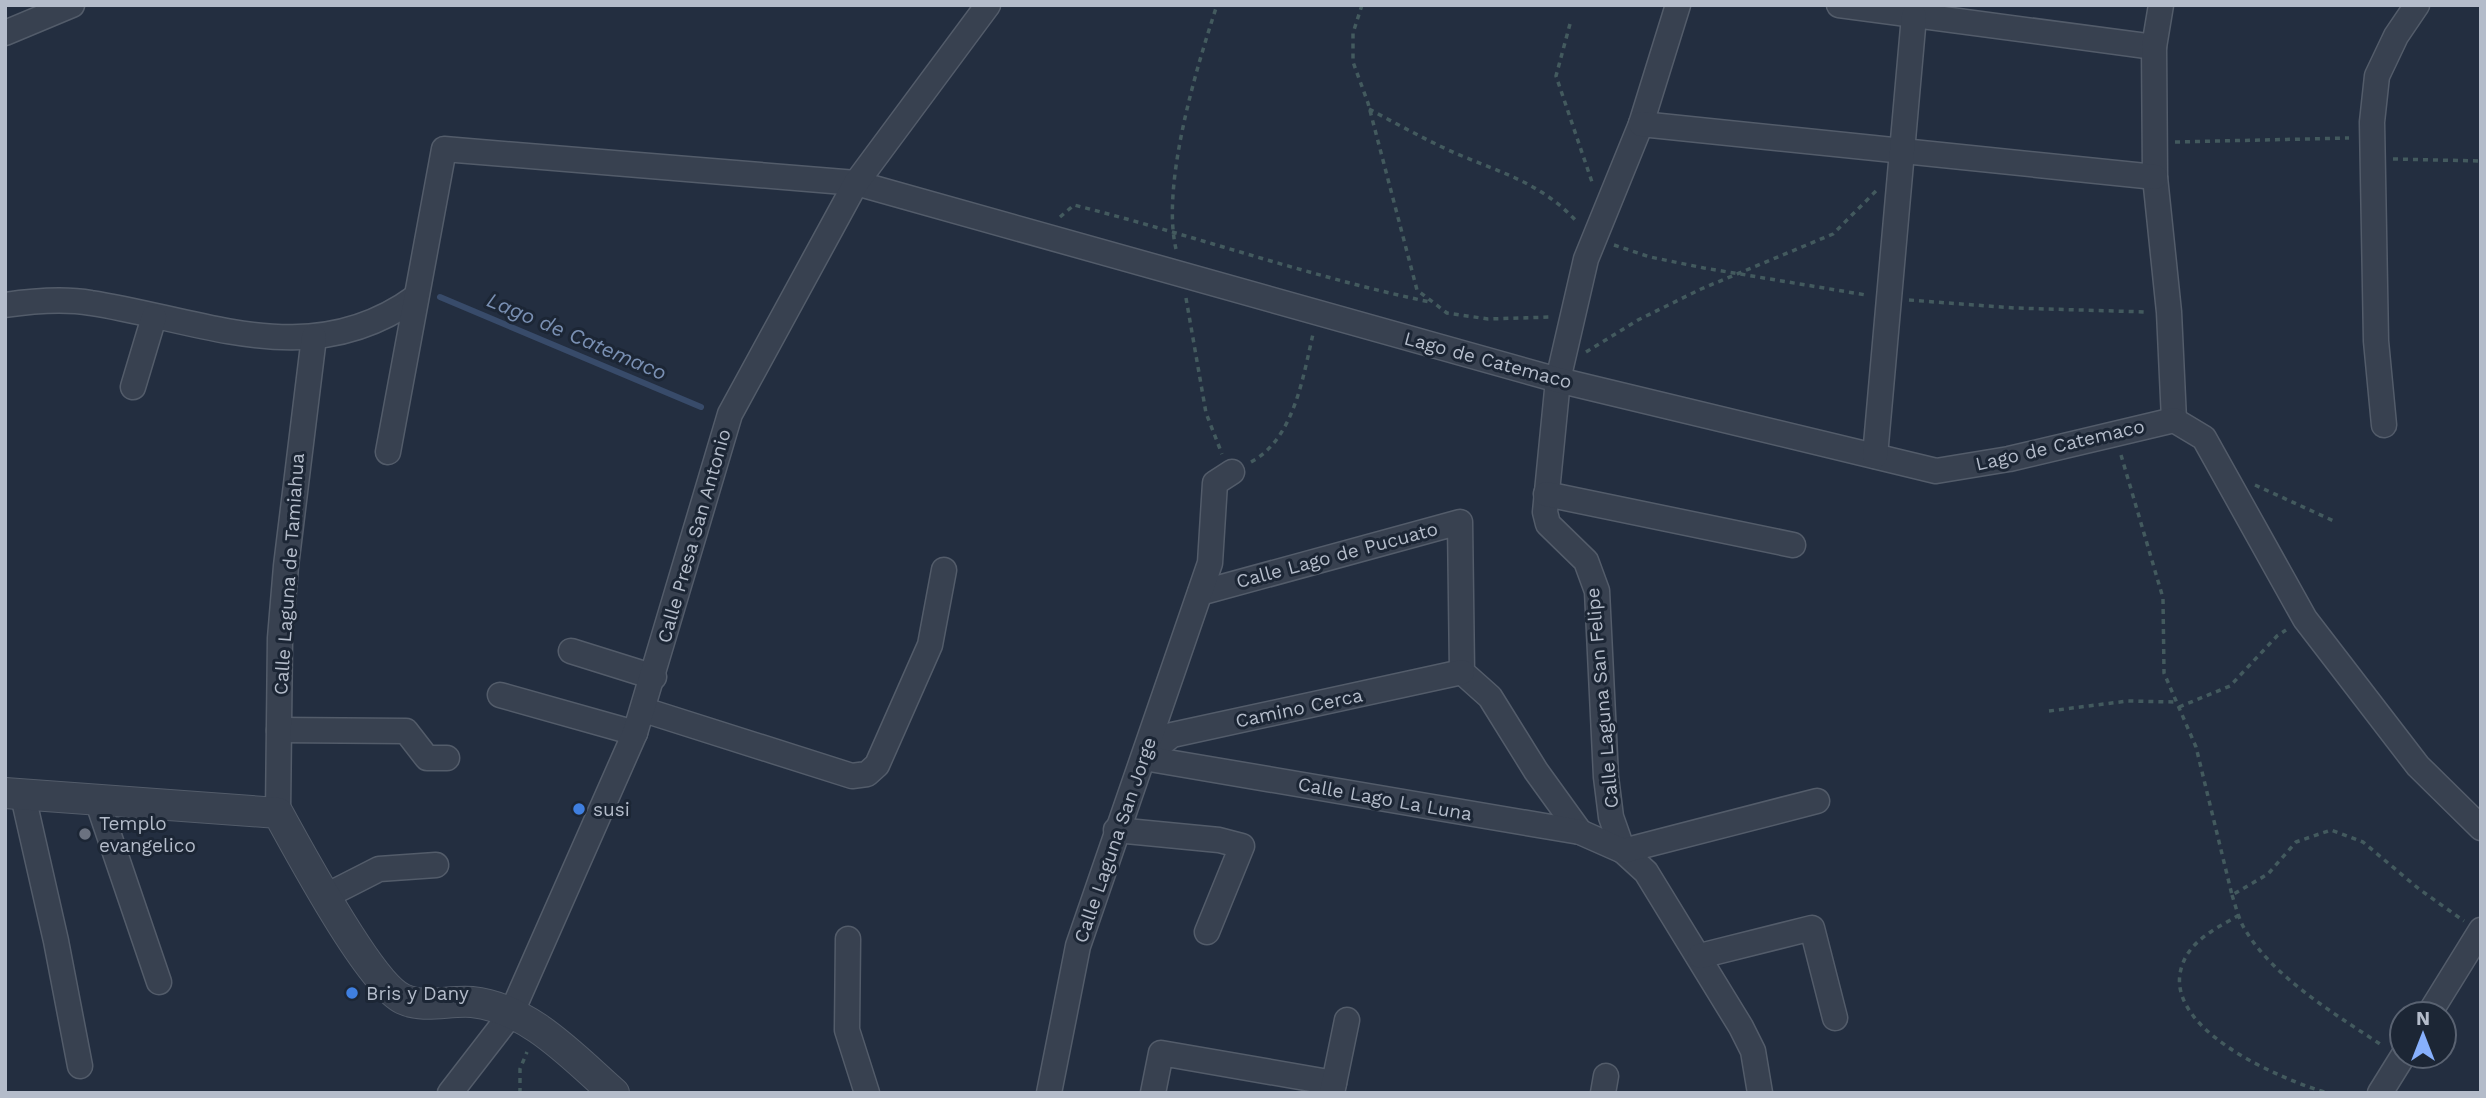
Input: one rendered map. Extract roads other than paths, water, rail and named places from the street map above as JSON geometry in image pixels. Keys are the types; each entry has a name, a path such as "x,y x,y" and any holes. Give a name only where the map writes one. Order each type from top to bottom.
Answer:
{"street":[{"path":"5,33 72,5"},
{"name":"Calle Presa San Antonio","path":"450,1093 524,1020 644,710 730,414 856,183 988,5"},
{"name":"Calle Laguna San Felipe","path":"1678,5 1641,124 1586,260 1559,374 1545,512 1548,524 1586,561 1597,591 1606,777 1612,817 1623,851 1646,872 1700,956 1753,1051 1760,1093"},
{"path":"1839,5 2154,47"},
{"path":"2161,5 2154,47 2155,177 2169,312 2174,420 2204,438 2305,619 2418,766 2481,828"},
{"path":"2384,425 2376,341 2373,148 2376,76 2396,36 2417,5"},
{"path":"1875,456 1914,16"},
{"path":"1641,124 1903,160 2155,177"},
{"name":"Lago de Catemaco","path":"415,297 444,149 856,183 1559,374 1936,471 2009,459 2174,420"},
{"path":"5,305 30,301 89,302 219,331 281,340 314,337 391,316 415,297"},
{"path":"388,452 415,297"},
{"path":"134,387 154,317"},
{"name":"Calle Laguna de Tamiahua","path":"278,813 286,566 314,337"},
{"name":"Calle Laguna San Jorge","path":"1049,1093 1078,946 1210,563 1214,483 1232,472"},
{"path":"1546,494 1793,545"},
{"name":"Calle Lago de Pucuato","path":"1200,593 1460,522 1462,672"},
{"path":"644,710 852,776 867,774 877,765 930,645 944,570"},
{"path":"571,651 654,677"},
{"path":"1462,672 1490,696 1536,771 1580,832"},
{"name":"Camino Cerca","path":"1144,758 1172,735 1462,672"},
{"path":"500,695 635,733"},
{"path":"279,730 406,731 427,758 447,758"},
{"name":"Calle Lago La Luna","path":"1144,758 1580,832 1623,851"},
{"path":"80,1066 56,941 14,795 278,813 362,953 401,999 421,1004 471,1002 524,1020 614,1093"},
{"path":"97,800 159,982"},
{"path":"1623,851 1816,801"},
{"path":"1116,830 1219,840 1241,846 1207,932"},
{"path":"326,896 379,869 436,865"},
{"path":"1700,956 1812,928 1835,1018"},
{"path":"2438,1000 2480,931"},
{"path":"848,939 847,1030 867,1093"},
{"path":"1153,1093 1161,1053 1333,1088 1347,1020"},
{"path":"2380,1093 2394,1070"}],"waterway":[{"name":"Lago de Catemaco","path":"440,297 701,407"}],"place":[{"name":"susi","path":"579,809"},
{"name":"Templo evangelico","path":"85,834"},
{"name":"Bris y Dany","path":"352,993"}]}
